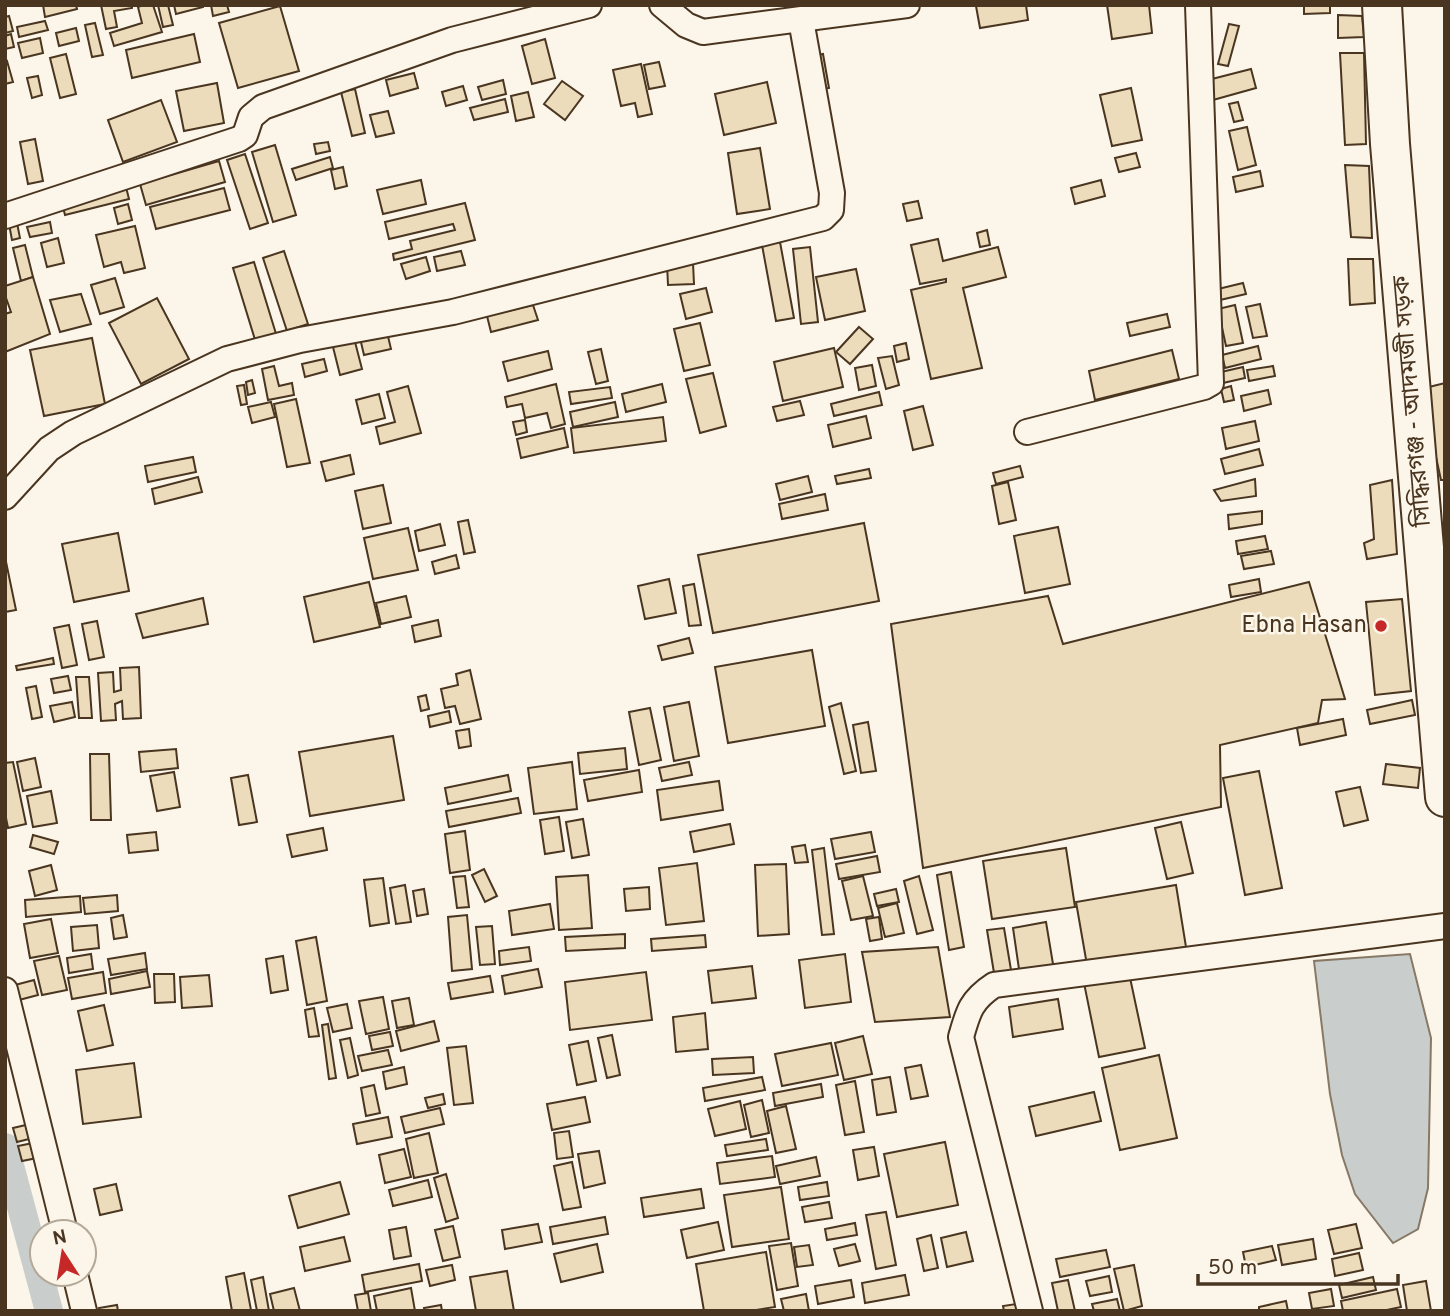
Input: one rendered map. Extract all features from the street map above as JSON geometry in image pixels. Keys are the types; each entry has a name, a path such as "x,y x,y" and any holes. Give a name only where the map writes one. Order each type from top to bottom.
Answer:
{"main road":[{"name":"সিদ্ধিরগঞ্জ - আদমজী সড়ক","path":"1382,5 1390,144 1445,797"}],"street":[{"path":"5,216 239,139 245,135 251,117 262,107 452,40 589,5"},
{"path":"662,5 686,25 702,32 906,5"},
{"path":"1027,432 1212,383 1198,5"},
{"path":"5,497 49,449 73,433 226,359 300,340 453,312 822,218 831,210 832,193 801,20"},
{"path":"1030,1311 961,1037 969,1009 982,993 994,985 1445,926"},
{"path":"5,990 62,1218"},
{"path":"79,1288 85,1311"}],"shaded area":[{"path":"1410,954 1431,1038 1428,1188 1418,1229 1393,1243 1355,1194 1342,1155 1330,1094 1314,961"}],"building":[{"path":"43,5 76,5 77,9 45,17"},
{"path":"101,5 132,5 132,8 114,11 117,27 106,29"},
{"path":"153,5 162,32 114,46 110,33 142,23 138,7"},
{"path":"158,5 168,5 173,25 163,27"},
{"path":"174,5 203,5 203,7 176,14"},
{"path":"211,5 227,5 229,12 213,16"},
{"path":"1026,5 1028,20 980,28 976,6"},
{"path":"1107,5 1149,5 1152,33 1112,39"},
{"path":"1304,5 1330,5 1330,13 1304,14"},
{"path":"280,6 299,71 238,88 219,23"},
{"path":"1338,15 1362,16 1364,37 1338,38"},
{"path":"9,16 13,31 5,33 5,17"},
{"path":"45,21 48,30 19,37 17,27"},
{"path":"95,23 103,55 92,57 85,25"},
{"path":"1229,24 1239,26 1228,66 1218,64"},
{"path":"76,28 79,41 59,46 56,33"},
{"path":"11,34 14,47 5,49 5,36"},
{"path":"194,34 200,62 132,78 126,50"},
{"path":"40,38 43,53 22,58 18,43"},
{"path":"545,39 555,78 532,84 522,46"},
{"path":"1340,53 1364,53 1366,144 1345,145"},
{"path":"66,54 76,94 60,98 50,58"},
{"path":"823,54 829,88 818,90 812,56"},
{"path":"7,61 13,82 5,84 5,62"},
{"path":"659,62 665,86 649,89 644,65"},
{"path":"641,64 652,114 638,117 635,103 621,106 613,70"},
{"path":"1251,69 1256,88 1213,100 1208,80"},
{"path":"414,73 418,88 390,96 386,80"},
{"path":"38,76 42,95 32,98 27,78"},
{"path":"503,80 506,94 482,100 478,87"},
{"path":"562,81 583,96 565,120 544,104"},
{"path":"767,82 776,123 724,135 715,94"},
{"path":"217,83 224,123 184,131 176,91"},
{"path":"463,86 467,100 446,106 442,92"},
{"path":"1131,88 1142,140 1112,146 1100,95"},
{"path":"355,89 365,133 352,136 341,92"},
{"path":"528,92 534,117 516,121 511,96"},
{"path":"505,99 508,112 474,120 470,108"},
{"path":"161,100 177,142 123,162 108,120"},
{"path":"1238,102 1243,120 1234,122 1229,104"},
{"path":"388,111 394,133 376,137 370,115"},
{"path":"1247,127 1256,165 1238,170 1229,131"},
{"path":"35,139 43,181 28,184 20,142"},
{"path":"328,142 330,151 316,154 314,144"},
{"path":"275,145 296,215 273,222 252,152"},
{"path":"760,148 770,209 737,214 728,153"},
{"path":"1136,153 1140,167 1119,172 1115,158"},
{"path":"245,154 268,223 250,229 227,160"},
{"path":"330,157 333,168 296,180 292,169"},
{"path":"219,161 225,182 146,205 140,184"},
{"path":"1345,165 1369,166 1372,238 1351,237"},
{"path":"343,167 347,186 335,189 331,170"},
{"path":"1260,171 1263,186 1236,192 1233,177"},
{"path":"421,180 426,204 383,214 377,190"},
{"path":"1101,180 1105,196 1075,204 1071,188"},
{"path":"126,187 129,199 65,215 62,203"},
{"path":"224,188 230,210 156,229 150,207"},
{"path":"918,201 922,218 907,221 903,204"},
{"path":"465,203 475,240 394,260 393,254 412,249 410,241 455,230 453,224 389,239 385,222"},
{"path":"128,204 132,220 118,224 114,208"},
{"path":"50,222 52,233 30,237 27,227"},
{"path":"17,223 20,238 12,240 9,224"},
{"path":"135,226 145,268 124,273 121,262 104,267 96,235"},
{"path":"987,230 990,245 980,247 977,233"},
{"path":"58,238 64,263 47,267 41,243"},
{"path":"938,239 943,261 998,247 1006,277 963,288 982,368 931,379 911,290 946,282 946,279 920,284 911,245"},
{"path":"780,242 794,318 776,321 762,245"},
{"path":"25,245 33,277 21,281 13,248"},
{"path":"810,247 818,322 801,324 793,249"},
{"path":"284,251 308,324 287,331 263,258"},
{"path":"461,251 465,265 437,271 434,257"},
{"path":"426,257 430,271 406,279 401,264"},
{"path":"1348,259 1373,259 1375,303 1350,305"},
{"path":"254,262 277,337 256,343 233,268"},
{"path":"693,263 694,284 668,285 667,264"},
{"path":"856,269 865,311 825,320 816,277"},
{"path":"33,277 50,334 5,352 5,314 11,312 5,286"},
{"path":"115,278 124,307 100,314 91,285"},
{"path":"1243,283 1246,294 1220,300 1218,289"},
{"path":"706,288 712,312 686,319 680,294"},
{"path":"81,294 91,324 60,332 50,300"},
{"path":"157,298 189,359 141,384 109,323"},
{"path":"1260,304 1267,336 1253,338 1246,307"},
{"path":"533,305 538,320 491,332 487,316"},
{"path":"1235,305 1243,343 1226,346 1218,309"},
{"path":"1167,314 1170,327 1130,336 1127,323"},
{"path":"700,323 710,365 684,371 674,329"},
{"path":"859,327 873,339 850,364 836,352"},
{"path":"387,332 391,349 364,355 360,338"},
{"path":"92,338 105,404 44,416 30,350"},
{"path":"354,338 362,369 340,375 332,343"},
{"path":"906,343 909,359 897,362 894,346"},
{"path":"1258,346 1261,359 1225,368 1222,355"},
{"path":"834,348 843,387 783,401 774,362"},
{"path":"601,349 608,381 596,384 588,352"},
{"path":"1172,350 1179,379 1095,400 1089,371"},
{"path":"548,351 552,369 508,381 503,362"},
{"path":"892,356 899,385 886,389 878,358"},
{"path":"324,359 327,371 305,377 302,364"},
{"path":"872,365 876,386 859,390 855,368"},
{"path":"274,366 279,386 292,383 294,395 268,400 262,369"},
{"path":"1273,366 1275,376 1249,381 1247,370"},
{"path":"1243,367 1245,378 1223,383 1221,372"},
{"path":"713,373 726,426 700,433 686,379"},
{"path":"252,380 255,393 248,395 246,382"},
{"path":"1445,383 1445,480 1441,480 1421,389"},
{"path":"556,384 565,424 551,428 547,413 525,418 522,404 507,407 505,397"},
{"path":"662,384 666,402 626,412 622,394"},
{"path":"244,385 247,404 241,405 237,386"},
{"path":"408,386 421,433 380,444 376,427 395,422 387,392"},
{"path":"1231,386 1234,400 1224,402 1221,389"},
{"path":"610,387 612,398 571,404 569,392"},
{"path":"1268,390 1271,404 1244,411 1241,396"},
{"path":"879,392 882,405 834,416 831,404"},
{"path":"379,394 385,418 362,424 356,400"},
{"path":"296,399 310,463 287,467 274,404"},
{"path":"800,401 804,415 777,421 773,407"},
{"path":"271,402 275,417 252,423 248,407"},
{"path":"615,402 618,417 573,427 570,412"},
{"path":"923,406 933,445 913,450 904,411"},
{"path":"866,416 871,438 833,447 828,425"},
{"path":"663,417 666,441 574,453 571,428"},
{"path":"525,420 527,432 516,435 513,422"},
{"path":"1255,421 1259,441 1226,449 1222,428"},
{"path":"564,428 568,447 521,458 517,439"},
{"path":"1259,449 1263,465 1225,474 1221,459"},
{"path":"350,455 354,474 326,481 321,462"},
{"path":"193,457 196,472 148,482 145,466"},
{"path":"1020,466 1023,477 996,484 993,473"},
{"path":"869,469 871,478 837,484 835,476"},
{"path":"808,476 812,492 780,500 776,484"},
{"path":"198,477 202,492 155,504 152,489"},
{"path":"1255,479 1256,496 1221,501 1214,490"},
{"path":"1392,480 1397,554 1367,559 1364,543 1374,539 1370,485"},
{"path":"1008,482 1016,520 999,524 992,486"},
{"path":"383,485 391,523 363,529 355,491"},
{"path":"825,494 828,510 782,519 779,504"},
{"path":"1262,511 1262,524 1229,529 1228,515"},
{"path":"468,520 475,552 464,554 458,522"},
{"path":"864,523 879,601 713,633 698,555"},
{"path":"440,524 445,545 419,551 415,531"},
{"path":"1058,527 1070,584 1025,593 1014,536"},
{"path":"408,528 418,570 373,579 364,538"},
{"path":"118,533 129,591 74,602 62,544"},
{"path":"1265,536 1268,549 1238,554 1236,541"},
{"path":"1271,551 1274,564 1244,569 1241,556"},
{"path":"456,555 459,568 435,574 432,562"},
{"path":"5,557 16,610 5,612"},
{"path":"669,579 676,613 645,619 638,586"},
{"path":"1259,579 1261,592 1231,597 1229,585"},
{"path":"369,582 380,627 314,642 304,597"},
{"path":"1309,582 1345,699 1322,700 1318,723 1220,745 1221,807 923,868 891,624 1048,596 1063,644"},
{"path":"694,584 701,625 689,626 683,586"},
{"path":"406,596 411,617 381,624 376,603"},
{"path":"203,598 208,624 143,638 136,614"},
{"path":"1402,599 1411,691 1375,695 1366,602"},
{"path":"438,620 441,636 415,642 412,626"},
{"path":"97,621 104,657 89,660 82,624"},
{"path":"69,625 77,665 62,668 54,628"},
{"path":"689,638 693,653 662,660 658,646"},
{"path":"812,650 825,726 728,743 715,667"},
{"path":"53,658 54,664 17,670 16,666"},
{"path":"139,667 141,718 123,719 122,701 115,704 116,720 101,721 98,673 113,672 114,692 121,690 120,668"},
{"path":"470,670 481,719 460,724 455,706 445,708 441,689 458,685 456,674"},
{"path":"68,676 71,690 54,693 51,679"},
{"path":"76,677 89,677 92,718 79,718"},
{"path":"36,686 42,717 32,719 26,688"},
{"path":"426,695 429,709 421,711 418,697"},
{"path":"1412,700 1415,715 1370,724 1367,710"},
{"path":"72,702 75,717 54,722 50,706"},
{"path":"689,702 699,756 674,761 664,707"},
{"path":"841,703 856,771 844,774 829,707"},
{"path":"650,708 661,760 639,765 629,712"},
{"path":"449,711 451,722 430,727 428,716"},
{"path":"1343,719 1346,735 1300,745 1297,728"},
{"path":"868,722 876,771 861,773 853,725"},
{"path":"469,729 471,746 459,748 456,731"},
{"path":"393,736 404,800 310,816 299,752"},
{"path":"625,748 627,769 580,774 578,753"},
{"path":"176,749 178,768 141,772 139,752"},
{"path":"90,754 109,754 111,820 91,820"},
{"path":"35,758 41,787 23,791 17,762"},
{"path":"13,762 26,824 8,828 5,813 5,763"},
{"path":"572,762 577,809 534,814 528,768"},
{"path":"689,762 692,775 662,781 659,768"},
{"path":"1386,764 1420,768 1418,788 1383,784"},
{"path":"639,770 642,792 588,801 584,780"},
{"path":"1259,771 1282,888 1245,895 1223,778"},
{"path":"174,772 180,807 157,811 150,776"},
{"path":"248,775 257,822 239,825 231,778"},
{"path":"508,775 511,791 448,804 445,788"},
{"path":"719,781 723,810 661,820 657,790"},
{"path":"1360,787 1368,820 1344,826 1336,792"},
{"path":"51,791 57,823 33,827 27,796"},
{"path":"518,798 521,813 449,827 446,811"},
{"path":"559,817 564,851 545,854 540,820"},
{"path":"583,819 589,855 572,858 566,822"},
{"path":"1181,822 1193,873 1167,879 1155,828"},
{"path":"730,824 734,844 694,852 690,832"},
{"path":"323,828 327,850 292,857 287,835"},
{"path":"465,831 470,870 450,873 445,834"},
{"path":"156,832 158,850 129,853 127,835"},
{"path":"871,832 875,852 835,859 831,839"},
{"path":"33,835 58,842 54,854 30,847"},
{"path":"805,845 808,862 795,863 792,847"},
{"path":"824,848 834,934 822,935 812,850"},
{"path":"1066,848 1075,907 992,919 983,861"},
{"path":"877,856 880,872 839,879 836,864"},
{"path":"697,863 704,921 666,925 659,868"},
{"path":"786,864 789,934 758,936 755,865"},
{"path":"51,865 57,890 35,896 29,871"},
{"path":"484,869 497,896 485,902 472,875"},
{"path":"951,872 964,947 949,950 937,875"},
{"path":"588,875 592,928 559,930 556,877"},
{"path":"465,876 469,907 457,908 453,877"},
{"path":"863,876 873,916 851,920 842,881"},
{"path":"919,876 933,930 917,934 904,881"},
{"path":"383,878 389,923 370,926 364,880"},
{"path":"405,885 411,922 396,924 390,888"},
{"path":"1176,885 1186,947 1087,965 1076,902"},
{"path":"649,887 650,909 626,911 624,889"},
{"path":"424,889 428,914 417,916 413,891"},
{"path":"896,889 899,902 877,906 874,894"},
{"path":"117,895 118,911 85,914 83,898"},
{"path":"80,896 81,912 26,917 25,900"},
{"path":"897,903 904,933 885,937 878,908"},
{"path":"550,904 554,929 512,935 509,911"},
{"path":"123,915 127,937 114,939 111,918"},
{"path":"467,915 472,969 452,971 448,917"},
{"path":"879,917 882,939 870,941 866,919"},
{"path":"51,919 58,953 30,958 24,924"},
{"path":"1046,922 1054,970 1020,976 1013,928"},
{"path":"97,925 99,948 73,951 71,927"},
{"path":"492,926 495,964 480,965 476,927"},
{"path":"1004,928 1012,976 995,979 987,930"},
{"path":"625,934 625,948 566,951 565,937"},
{"path":"705,935 706,947 652,951 651,939"},
{"path":"316,937 327,1001 307,1005 296,941"},
{"path":"529,947 531,961 500,965 499,951"},
{"path":"938,947 950,1017 875,1022 862,952"},
{"path":"145,953 147,969 111,975 108,959"},
{"path":"91,954 93,969 69,973 67,958"},
{"path":"845,954 851,1002 805,1008 799,960"},
{"path":"59,956 67,990 42,995 34,961"},
{"path":"283,956 288,990 271,993 266,959"},
{"path":"752,966 756,998 712,1003 708,971"},
{"path":"538,969 542,987 505,994 502,976"},
{"path":"147,971 150,987 111,994 109,979"},
{"path":"103,972 106,993 72,999 68,978"},
{"path":"646,972 652,1020 570,1030 565,982"},
{"path":"1129,973 1145,1048 1099,1057 1084,983"},
{"path":"154,974 174,974 175,1002 155,1003"},
{"path":"209,975 212,1006 182,1008 180,977"},
{"path":"490,976 493,992 451,999 448,983"},
{"path":"34,980 38,995 19,1000 15,985"},
{"path":"383,997 389,1029 366,1034 359,1001"},
{"path":"409,998 414,1025 397,1028 392,1001"},
{"path":"1058,999 1063,1029 1013,1037 1009,1007"},
{"path":"347,1004 352,1028 333,1032 327,1008"},
{"path":"104,1005 113,1045 87,1051 78,1011"},
{"path":"314,1008 319,1036 309,1037 305,1010"},
{"path":"705,1013 708,1049 676,1052 673,1017"},
{"path":"434,1021 439,1041 401,1051 396,1031"},
{"path":"328,1024 336,1078 329,1079 322,1025"},
{"path":"390,1032 393,1046 372,1050 369,1036"},
{"path":"612,1035 620,1075 607,1078 598,1038"},
{"path":"863,1036 872,1074 844,1080 835,1043"},
{"path":"350,1038 358,1075 348,1078 340,1040"},
{"path":"588,1041 596,1081 577,1085 569,1045"},
{"path":"831,1043 838,1075 782,1086 775,1054"},
{"path":"466,1046 473,1103 454,1105 447,1048"},
{"path":"388,1050 392,1065 362,1071 358,1056"},
{"path":"1159,1055 1177,1138 1120,1150 1102,1068"},
{"path":"753,1057 754,1073 713,1075 712,1059"},
{"path":"134,1063 141,1117 83,1124 76,1070"},
{"path":"921,1065 928,1096 911,1099 905,1068"},
{"path":"404,1067 407,1084 386,1089 383,1072"},
{"path":"762,1077 765,1090 705,1101 703,1088"},
{"path":"890,1077 896,1112 877,1115 872,1080"},
{"path":"855,1081 864,1132 845,1135 836,1085"},
{"path":"821,1084 823,1097 775,1106 773,1093"},
{"path":"374,1085 380,1113 366,1116 361,1088"},
{"path":"1094,1092 1101,1121 1036,1136 1029,1107"},
{"path":"443,1094 445,1104 428,1108 425,1098"},
{"path":"585,1097 590,1122 552,1130 547,1104"},
{"path":"762,1100 769,1133 751,1137 744,1105"},
{"path":"740,1101 746,1129 715,1136 708,1109"},
{"path":"786,1106 796,1149 776,1153 767,1111"},
{"path":"440,1108 444,1124 405,1133 401,1117"},
{"path":"388,1117 392,1137 357,1144 353,1124"},
{"path":"30,1124 33,1138 17,1142 13,1128"},
{"path":"569,1131 573,1157 557,1159 554,1133"},
{"path":"429,1133 438,1173 414,1178 406,1139"},
{"path":"766,1139 768,1150 727,1156 725,1145"},
{"path":"38,1142 42,1157 22,1161 18,1146"},
{"path":"945,1142 958,1205 897,1217 884,1154"},
{"path":"874,1147 879,1176 858,1180 853,1150"},
{"path":"404,1149 411,1177 385,1183 379,1155"},
{"path":"599,1151 605,1183 584,1188 578,1154"},
{"path":"772,1156 775,1177 720,1184 717,1163"},
{"path":"816,1157 820,1176 780,1184 776,1166"},
{"path":"572,1162 581,1207 563,1210 554,1166"},
{"path":"446,1174 458,1218 446,1222 434,1178"},
{"path":"428,1180 432,1197 393,1206 389,1190"},
{"path":"340,1182 349,1214 298,1228 289,1196"},
{"path":"827,1182 829,1196 800,1200 798,1187"},
{"path":"116,1184 122,1210 100,1215 94,1189"},
{"path":"781,1187 789,1239 732,1247 724,1195"},
{"path":"701,1189 704,1208 644,1217 641,1198"},
{"path":"829,1202 832,1218 805,1222 802,1207"},
{"path":"886,1212 896,1265 876,1269 866,1215"},
{"path":"605,1217 608,1234 553,1244 550,1227"},
{"path":"718,1222 724,1250 687,1258 681,1230"},
{"path":"855,1223 857,1235 827,1240 825,1229"},
{"path":"538,1224 542,1242 505,1249 502,1230"},
{"path":"1356,1224 1362,1248 1334,1254 1328,1230"},
{"path":"453,1226 460,1257 443,1261 435,1230"},
{"path":"406,1227 411,1256 394,1259 389,1230"},
{"path":"966,1232 973,1261 947,1267 941,1238"},
{"path":"931,1235 938,1268 924,1271 917,1239"},
{"path":"344,1237 350,1261 305,1271 300,1247"},
{"path":"1313,1239 1316,1259 1282,1265 1278,1245"},
{"path":"791,1243 798,1286 777,1290 769,1246"},
{"path":"597,1244 603,1272 561,1282 554,1254"},
{"path":"855,1244 860,1261 839,1266 834,1249"},
{"path":"809,1245 813,1265 797,1267 794,1247"},
{"path":"1272,1246 1276,1260 1246,1267 1243,1252"},
{"path":"1106,1250 1110,1267 1060,1277 1056,1259"},
{"path":"766,1252 775,1307 750,1311 704,1311 696,1264"},
{"path":"1359,1253 1363,1270 1335,1276 1332,1259"},
{"path":"419,1264 422,1281 365,1292 362,1275"},
{"path":"452,1265 455,1280 430,1286 426,1270"},
{"path":"1134,1265 1142,1306 1124,1311 1114,1269"},
{"path":"507,1271 514,1311 476,1311 470,1277"},
{"path":"244,1273 251,1310 232,1311 226,1277"},
{"path":"905,1275 909,1295 865,1303 862,1283"},
{"path":"1109,1276 1112,1292 1090,1296 1086,1281"},
{"path":"263,1277 269,1311 257,1311 251,1280"},
{"path":"1373,1277 1376,1290 1342,1298 1339,1285"},
{"path":"851,1280 854,1297 818,1304 815,1286"},
{"path":"1068,1280 1075,1311 1058,1311 1052,1283"},
{"path":"1426,1281 1431,1311 1407,1311 1403,1285"},
{"path":"294,1288 300,1311 274,1311 270,1294"},
{"path":"411,1288 415,1311 377,1311 374,1296"},
{"path":"1331,1289 1334,1306 1312,1309 1309,1293"},
{"path":"1397,1289 1401,1307 1382,1311 1343,1311 1341,1301"},
{"path":"368,1293 371,1311 358,1311 355,1295"},
{"path":"806,1294 809,1311 784,1311 781,1299"},
{"path":"1117,1299 1120,1311 1094,1311 1092,1304"},
{"path":"1286,1301 1288,1311 1259,1311 1259,1307"},
{"path":"1016,1304 1018,1311 1004,1311 1003,1306"},
{"path":"117,1305 118,1311 100,1311 99,1308"},
{"path":"441,1305 442,1311 425,1311 424,1308"}],"waterway":[{"path":"5,1147 49,1311"}],"place":[{"name":"Ebna Hasan","path":"1381,626"}]}
